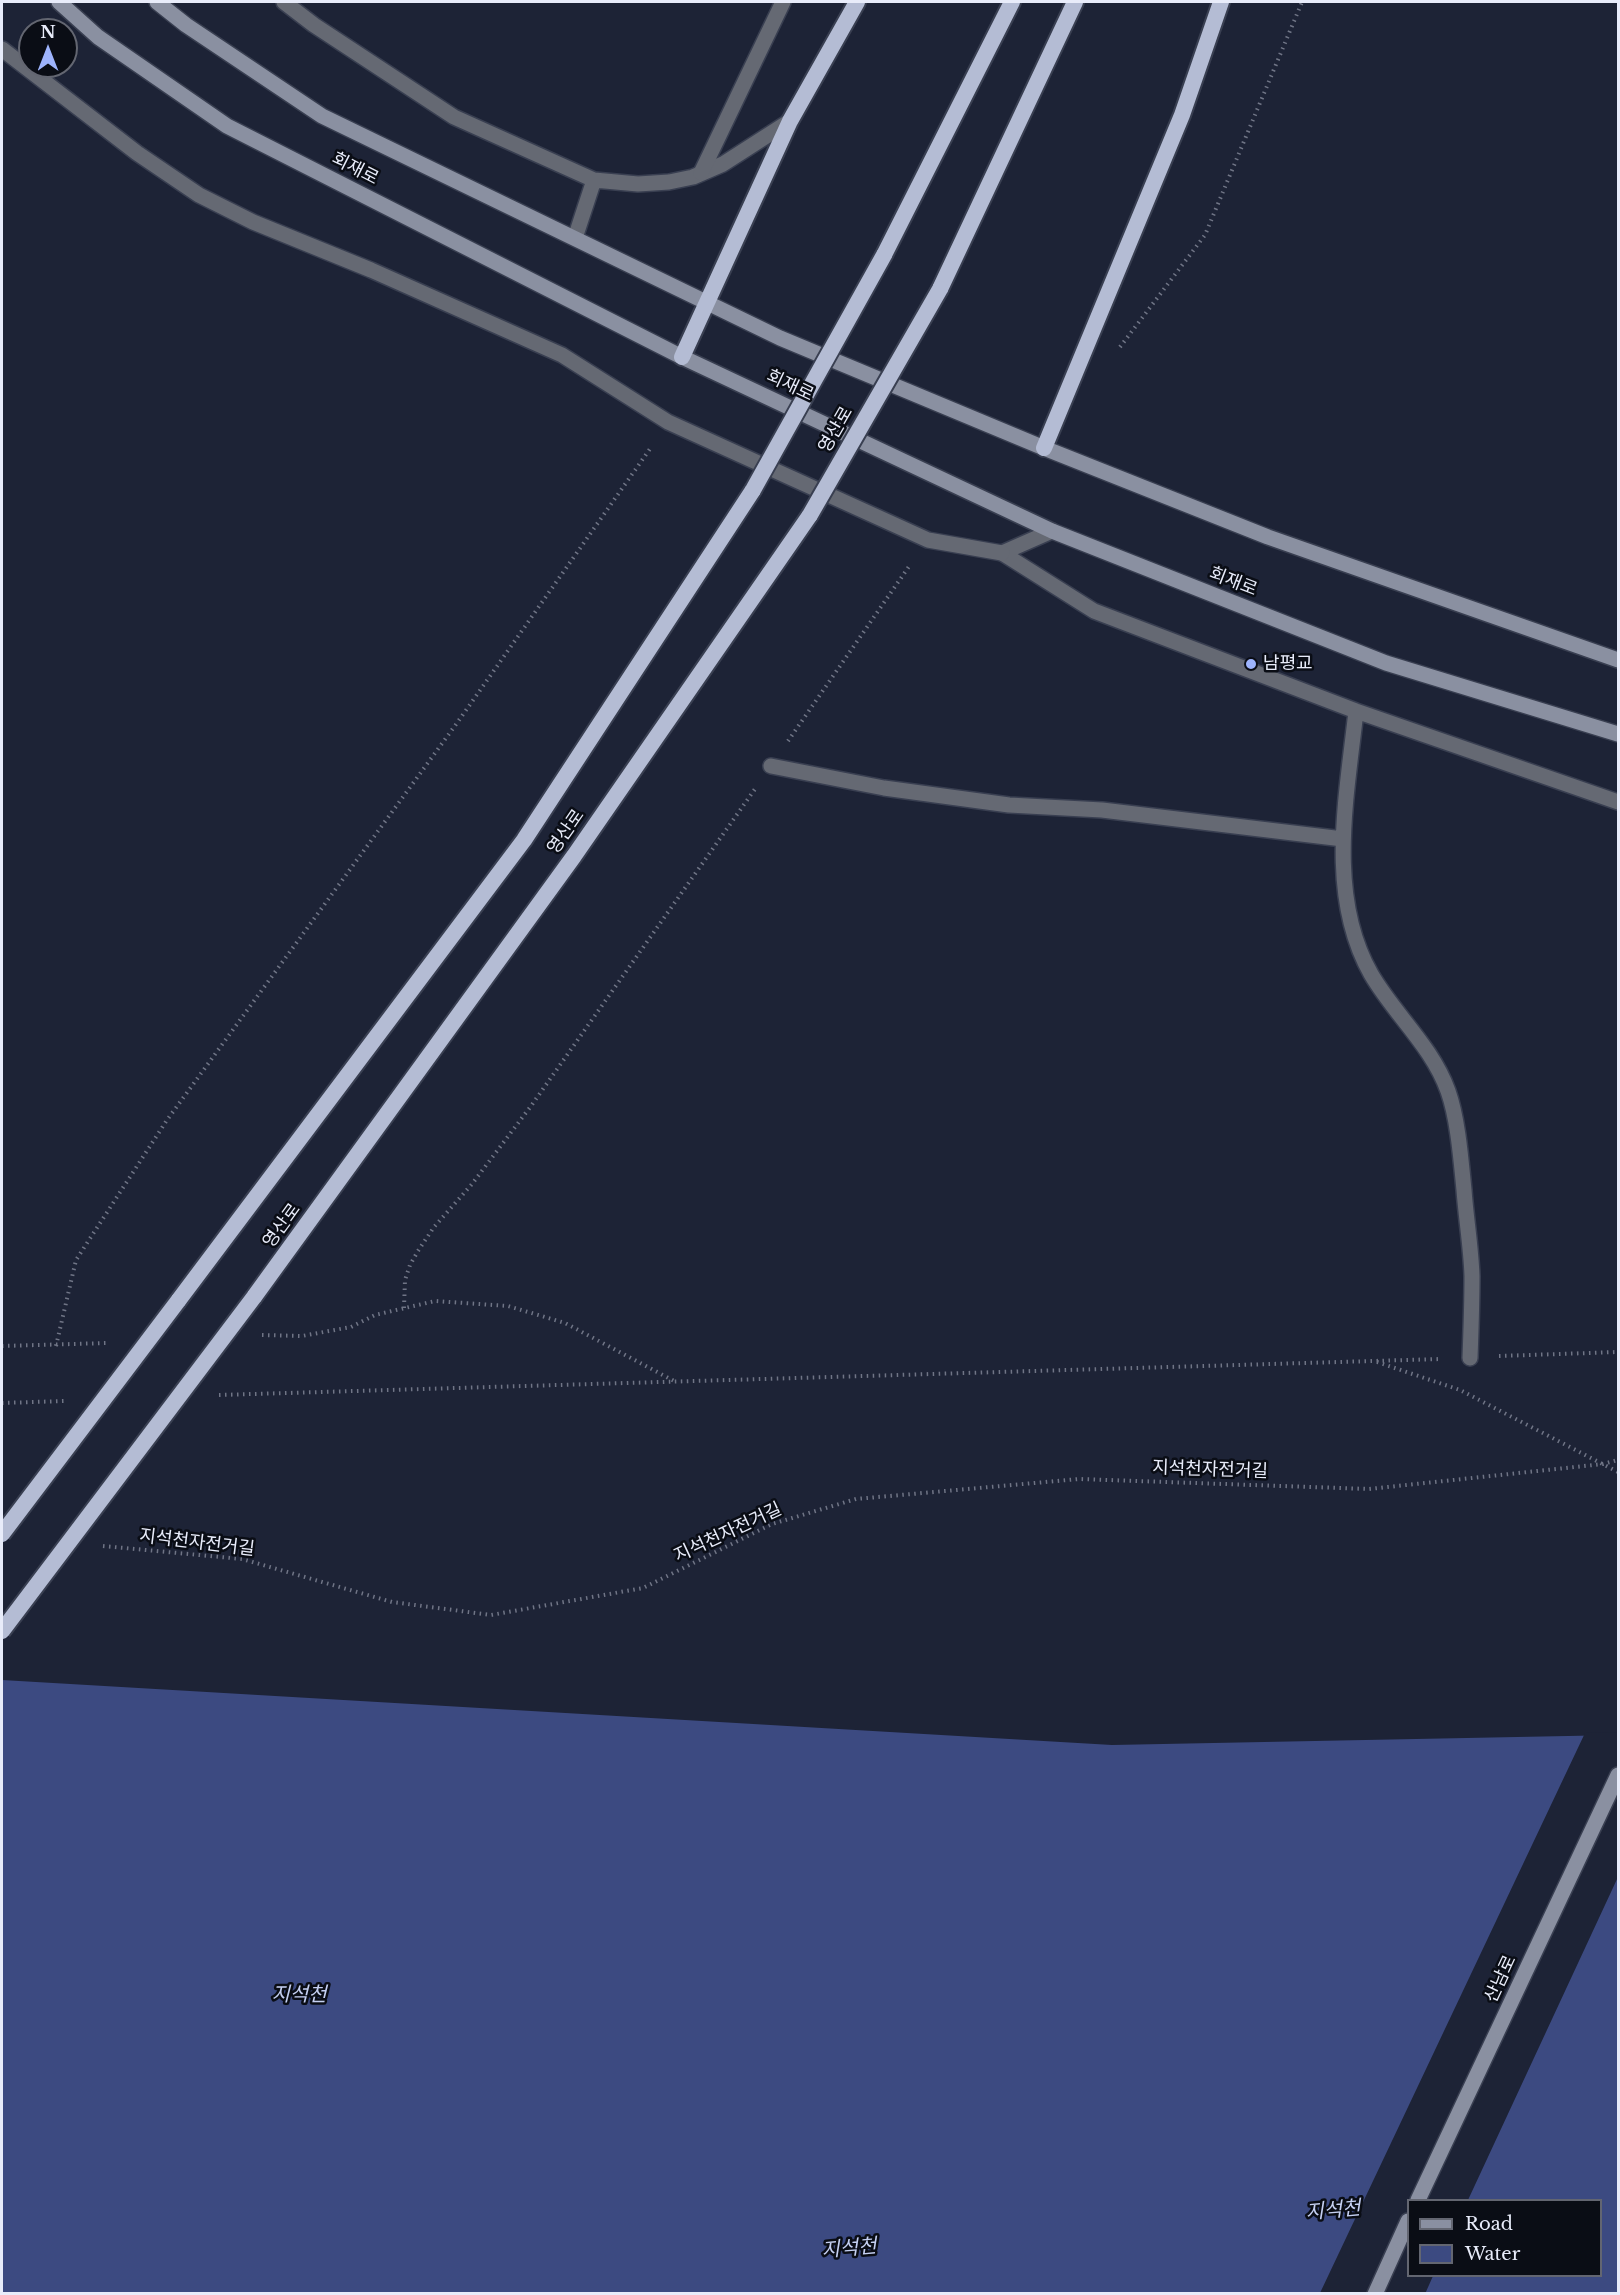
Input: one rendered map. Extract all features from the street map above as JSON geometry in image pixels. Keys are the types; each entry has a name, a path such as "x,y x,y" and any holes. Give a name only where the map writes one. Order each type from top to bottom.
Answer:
{"highway":[{"path":"682,357 790,120 857,2"},
{"name":"영산로","path":"2,1534 524,840 753,490 884,255 1011,2"},
{"name":"영산로","path":"2,1631 254,1298 574,856 810,515 940,289 1075,2"},
{"path":"1044,448 1182,115 1221,2"}],"main road":[{"name":"회재로","path":"59,2 98,37 227,126 682,357 1052,531 1386,663 1618,734"},
{"name":"회재로","path":"158,2 186,25 322,116 780,338 1044,448 1268,537 1618,660"},
{"name":"산남로","path":"1418,2199 1618,1775"},
{"path":"1375,2294 1407,2224"}],"street":[{"path":"284,2 314,25 454,117 594,180 638,183 669,182 701,173 723,164 790,120"},
{"path":"701,173 783,2"},
{"path":"2,49 137,153 199,195 253,222 371,270 562,355 668,422 928,540 1002,553 1094,611 1356,711 1618,802"},
{"path":"575,238 594,180"},
{"path":"1002,553 1052,531"},
{"path":"1356,711 1343,815 1343,866 1350,915 1358,948 1371,975 1433,1060 1448,1092 1461,1157 1472,1276 1470,1358"},
{"path":"771,766 884,788 1009,805 1102,810 1343,839"}],"path":[{"path":"1114,356 1205,235 1302,2"},
{"path":"56,1346 76,1260 167,1120 457,723 668,422"},
{"path":"404,1308 405,1280 410,1265 434,1227 472,1185 531,1106 928,540"},
{"path":"260,1335 302,1336 351,1327 375,1315 435,1301 508,1306 565,1323 677,1382"},
{"path":"2,1346 112,1343"},
{"path":"217,1395 1618,1352"},
{"path":"1374,1361 1460,1390 1618,1472"},
{"path":"2,1403 74,1400"},
{"name":"지석천자전거길","path":"97,1546 109,1545 242,1559 392,1602 491,1615 643,1588 772,1524 856,1499 1079,1479 1369,1489 1603,1464 1618,1460"}],"water":[{"name":"지석천","path":"2,1680 1112,1745 1618,1735 1618,2293 2,2293"}],"pier":[{"path":"1618,1732 1618,1877 1468,2199 1407,2199 1407,2277 1433,2277 1425,2294 1320,2293 1585,1733"}],"place":[{"name":"남평교","path":"1251,664"}]}
